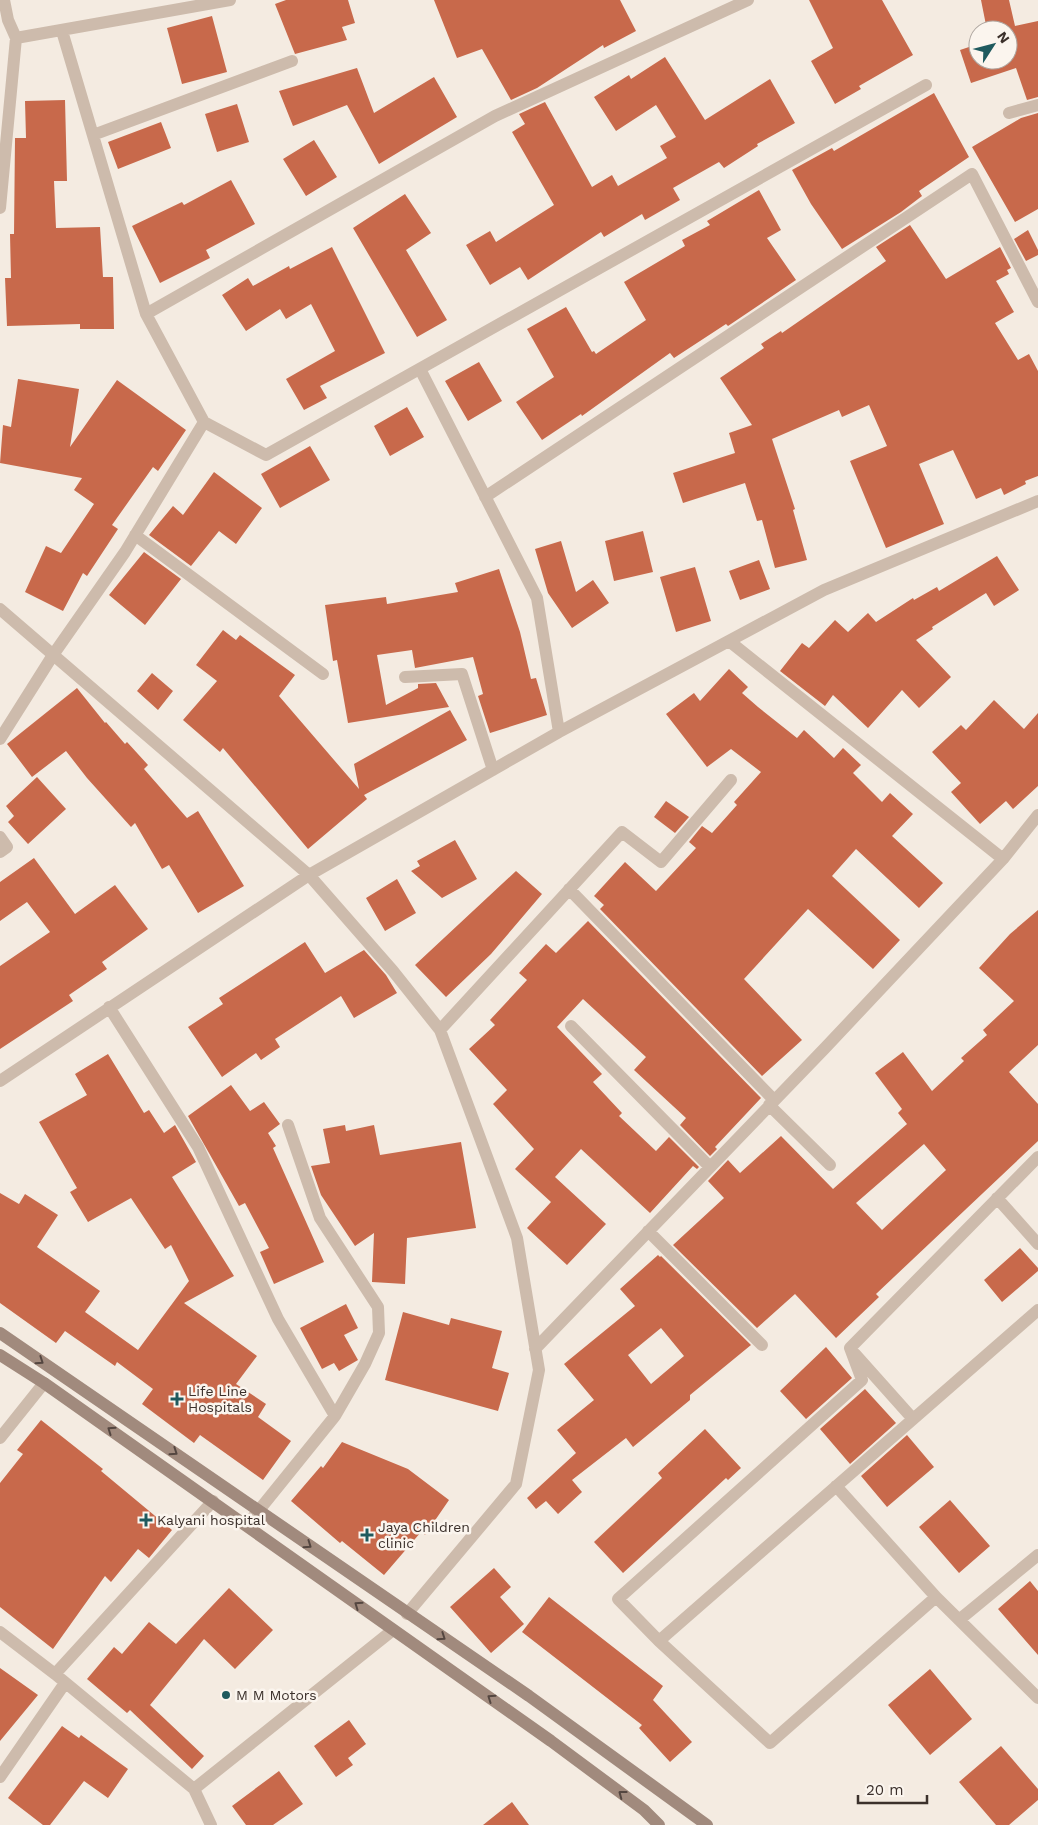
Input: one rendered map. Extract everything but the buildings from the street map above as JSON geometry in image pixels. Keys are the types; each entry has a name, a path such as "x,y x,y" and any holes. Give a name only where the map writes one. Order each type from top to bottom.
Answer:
{"street":[{"path":"0,208 16,38 4,23 4,0"},
{"path":"16,38 230,0"},
{"path":"146,314 495,116 748,0"},
{"path":"62,31 146,314 204,422 266,455 926,85"},
{"path":"93,135 292,61"},
{"path":"1009,113 1038,105"},
{"path":"485,496 972,174 1038,302"},
{"path":"420,369 537,598 559,732"},
{"path":"0,739 53,655 135,536 204,422"},
{"path":"0,1081 309,875 559,732 824,590 1038,502"},
{"path":"135,536 323,674"},
{"path":"0,608 309,875 393,971 440,1030 516,1238 539,1370 516,1484 407,1614"},
{"path":"730,641 1003,859"},
{"path":"405,677 462,674 493,770"},
{"path":"440,1030 622,832 660,862 731,780"},
{"path":"535,1348 772,1103 1003,859 1038,815"},
{"path":"0,837 7,847 0,852"},
{"path":"568,890 830,1165"},
{"path":"109,1007 198,1147 278,1319 335,1416"},
{"path":"571,1026 710,1167"},
{"path":"247,1525 335,1416 365,1364 379,1333 378,1307 320,1218 288,1125"},
{"path":"850,1348 1038,1157"},
{"path":"998,1198 1038,1244"},
{"path":"648,1231 762,1345"},
{"path":"659,1641 1038,1310"},
{"path":"0,1333 529,1696 707,1825"},
{"path":"850,1348 913,1419"},
{"path":"850,1348 862,1380 618,1599 659,1641 770,1743 936,1597"},
{"path":"0,1355 44,1382 551,1740 644,1810 660,1825"},
{"path":"0,1438 44,1382"},
{"path":"836,1486 936,1597 1038,1698"},
{"path":"55,1674 213,1501"},
{"path":"958,1620 1038,1556"},
{"path":"194,1789 393,1630"},
{"path":"0,1632 55,1674 194,1789 211,1825"},
{"path":"0,1777 65,1683"}],"place":[{"name":"Life Line Hospitals","path":"177,1399"},
{"name":"Kalyani hospital","path":"146,1520"},
{"name":"Jaya Children clinic","path":"367,1535"},
{"name":"M M Motors","path":"226,1695"}]}
